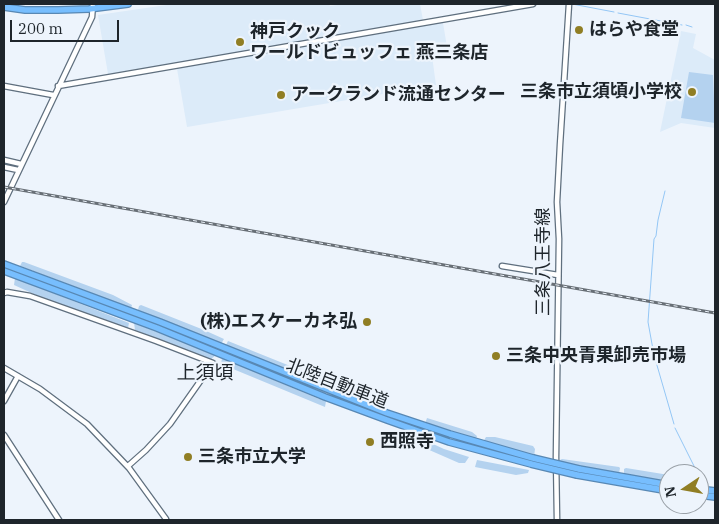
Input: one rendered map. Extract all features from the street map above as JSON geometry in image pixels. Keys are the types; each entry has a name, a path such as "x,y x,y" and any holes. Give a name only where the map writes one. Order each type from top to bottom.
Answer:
{"highway":[{"path":"4,7 25,10 128,4"},
{"name":"北陸自動車道","path":"4,264 160,322 425,430"},
{"name":"北陸自動車道","path":"4,271 148,325 325,397 425,430 532,461 659,490"},
{"name":"北陸自動車道","path":"578,472 659,483"}],"street":[{"path":"58,86 533,4"},
{"name":"三条八王寺線","path":"557,520 557,202 568,4"},
{"path":"4,202 53,95 92,17 93,6"},
{"path":"4,86 53,95"},
{"path":"4,160 21,164"},
{"path":"4,167 18,170"},
{"path":"502,266 558,275"},
{"path":"4,293 11,292 39,299 156,341 213,364 170,424 128,466"},
{"path":"4,368 62,404 87,424 128,466 166,519"},
{"path":"4,401 18,376"},
{"path":"4,436 59,520"}],"shaded area":[{"path":"173,4 329,4 330,6 344,4 420,4 423,20 442,17 448,53 432,56 436,85 187,127 176,63 108,74 98,15"},
{"name":"三条市立須頃小学校","path":"681,31 696,34 693,48 715,60 715,128 681,123 660,132"},
{"path":"689,72 713,75 715,123 681,118"},
{"path":"22,262 113,295 132,305 131,309 20,266"},
{"path":"15,278 129,323 128,328 47,300 14,285"},
{"path":"141,305 224,339 221,344 138,310"},
{"path":"134,323 216,355 210,360 135,330"},
{"path":"228,341 330,382 329,387 226,345"},
{"path":"222,358 319,399 321,398 326,401 325,407 221,364"},
{"path":"427,418 472,432 477,436 476,439 425,424"},
{"path":"486,437 495,437 533,446 535,449 534,457 483,442"},
{"path":"420,438 444,449 469,457 465,463 459,463 427,449 418,443"},
{"path":"562,459 619,467 619,474 560,462"},
{"path":"477,460 529,470 528,473 516,475 475,467"},
{"path":"624,469 659,473 659,480 624,474"}],"waterway":[{"path":"572,4 614,12"},
{"path":"618,13 682,25"},
{"path":"686,25 692,27"},
{"path":"665,191 654,239 648,322 654,355 674,424"},
{"path":"675,428 693,464"}],"railway":[{"path":"4,187 715,313"}],"place":[{"name":"はらや食堂","path":"579,30"},
{"name":"神戸クック ワールドビュッフェ 燕三条店","path":"240,42"},
{"name":"三条市立須頃小学校","path":"692,92"},
{"name":"アークランド流通センター","path":"281,95"},
{"name":"(株)エスケーカネ弘","path":"367,322"},
{"name":"三条中央青果卸売市場","path":"496,356"},
{"name":"西照寺","path":"370,442"},
{"name":"三条市立大学","path":"188,457"}],"district":[{"name":"上須頃","path":"205,374"}]}
